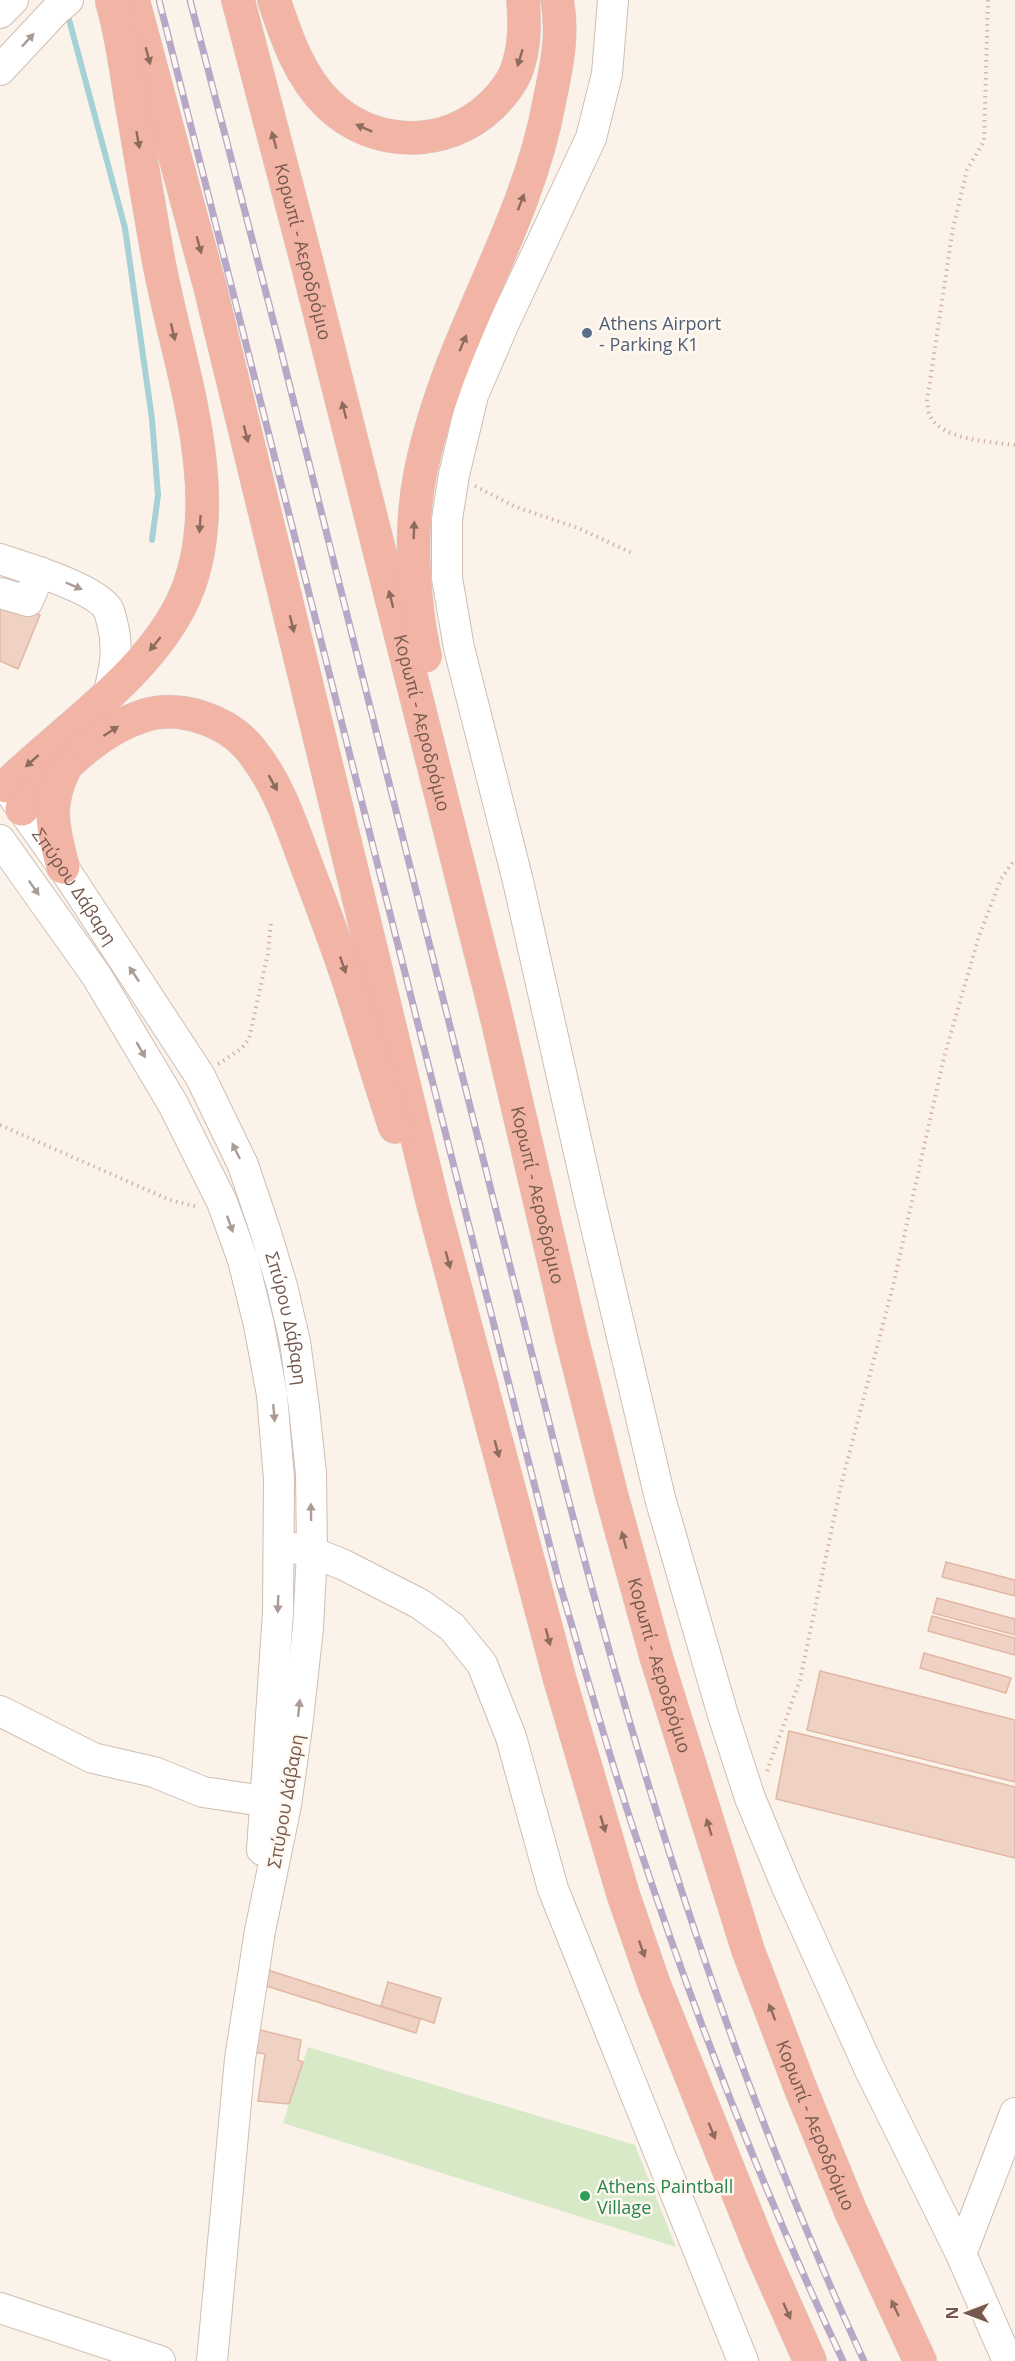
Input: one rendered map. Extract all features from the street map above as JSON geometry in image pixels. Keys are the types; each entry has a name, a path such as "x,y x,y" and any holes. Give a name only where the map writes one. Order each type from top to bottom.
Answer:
{"highway":[{"path":"7,792 108,695 157,643 185,594 195,563 201,526 202,484 196,426 163,288 117,17 112,0"},
{"path":"133,0 210,287 433,1204 557,1669 623,1893 654,1984 709,2125 810,2361"},
{"name":"Κορωπί - Αεροδρόμιο","path":"238,0 307,263 493,1002 572,1339 657,1660 748,1950 851,2212 920,2361"},
{"path":"274,0 296,58 316,91 330,106 351,123 373,132 401,138 427,138 453,132 478,119 500,97 515,74 523,48 525,22 523,0"},
{"path":"493,1002 438,712 422,641 416,589 414,529 419,477 431,428 448,378 516,214 544,135 559,52 557,0"},
{"path":"7,792 65,767 92,743 119,725 146,715 174,712 200,716 225,728 249,747 266,770 282,800 340,957 374,1067 397,1131 433,1204"},
{"path":"63,867 54,832 53,807 55,788 65,767"}],"street":[{"path":"0,13 13,0"},
{"path":"613,0 607,74 591,138 473,395 454,474 447,519 447,578 459,648 518,881 660,1498 720,1704 750,1798 787,1887 870,2070 961,2254 1008,2361"},
{"path":"0,70 62,5"},
{"path":"0,559 84,590 108,608 116,637 116,664 108,695"},
{"path":"0,593 28,601 40,572"},
{"path":"0,832 7,792"},
{"name":"Σπύρου Δάβαρη","path":"7,792 63,867 200,1076 243,1165 284,1297 295,1342 304,1408 311,1473 312,1552 307,1639 297,1727 275,1804"},
{"name":"Σπύρου Δάβαρη","path":"0,840 96,975 173,1104 222,1202 243,1260 259,1325 272,1395 279,1479 280,1545 275,1804 260,1931 240,2059 212,2361"},
{"path":"280,1545 312,1552 344,1565 420,1604 452,1627 482,1664 510,1737 553,1889 743,2361"},
{"path":"0,1711 93,1758 154,1772 203,1792 275,1804"},
{"path":"961,2254 1015,2113"},
{"path":"0,2308 160,2361"}],"path":[{"path":"988,0 984,141 967,170 953,228 927,401 930,417 944,430 969,439 1015,446"},
{"path":"454,474 516,507 578,528 632,553"},
{"path":"750,1798 764,1779 801,1680 841,1485 892,1286 944,1057 979,936 1001,879 1015,859"},
{"path":"200,1076 242,1048 249,1039 268,953 272,922"},
{"path":"0,1125 170,1200 194,1207 208,1207 222,1202"}],"green space":[{"name":"Athens Paintball Village","path":"308,2047 635,2145 676,2247 283,2123"}],"building":[{"path":"0,598 40,615 18,669 0,661"},
{"path":"946,1562 1015,1580 1015,1596 942,1577"},
{"path":"937,1598 1015,1619 1015,1635 933,1613"},
{"path":"932,1616 1015,1638 1015,1655 928,1631"},
{"path":"924,1653 1011,1678 1006,1693 920,1668"},
{"path":"820,1671 1015,1720 1015,1782 807,1730"},
{"path":"789,1731 1015,1787 1015,1858 776,1799"},
{"path":"268,1970 420,2019 416,2033 263,1985"},
{"path":"388,1982 441,1998 434,2023 381,2006"},
{"path":"256,2029 301,2040 298,2060 303,2062 289,2104 258,2101 265,2054 254,2052"}],"waterway":[{"path":"67,12 125,228 152,419 158,495 152,540"}],"railway":[{"path":"159,0 559,1582 627,1811 683,1975 759,2170 843,2361"},
{"path":"190,0 278,339 565,1486 626,1709 659,1820 733,2039 773,2148 864,2361"}],"place":[{"name":"Athens Airport - Parking K1","path":"587,333"},
{"name":"Athens Paintball Village","path":"585,2196"}]}
